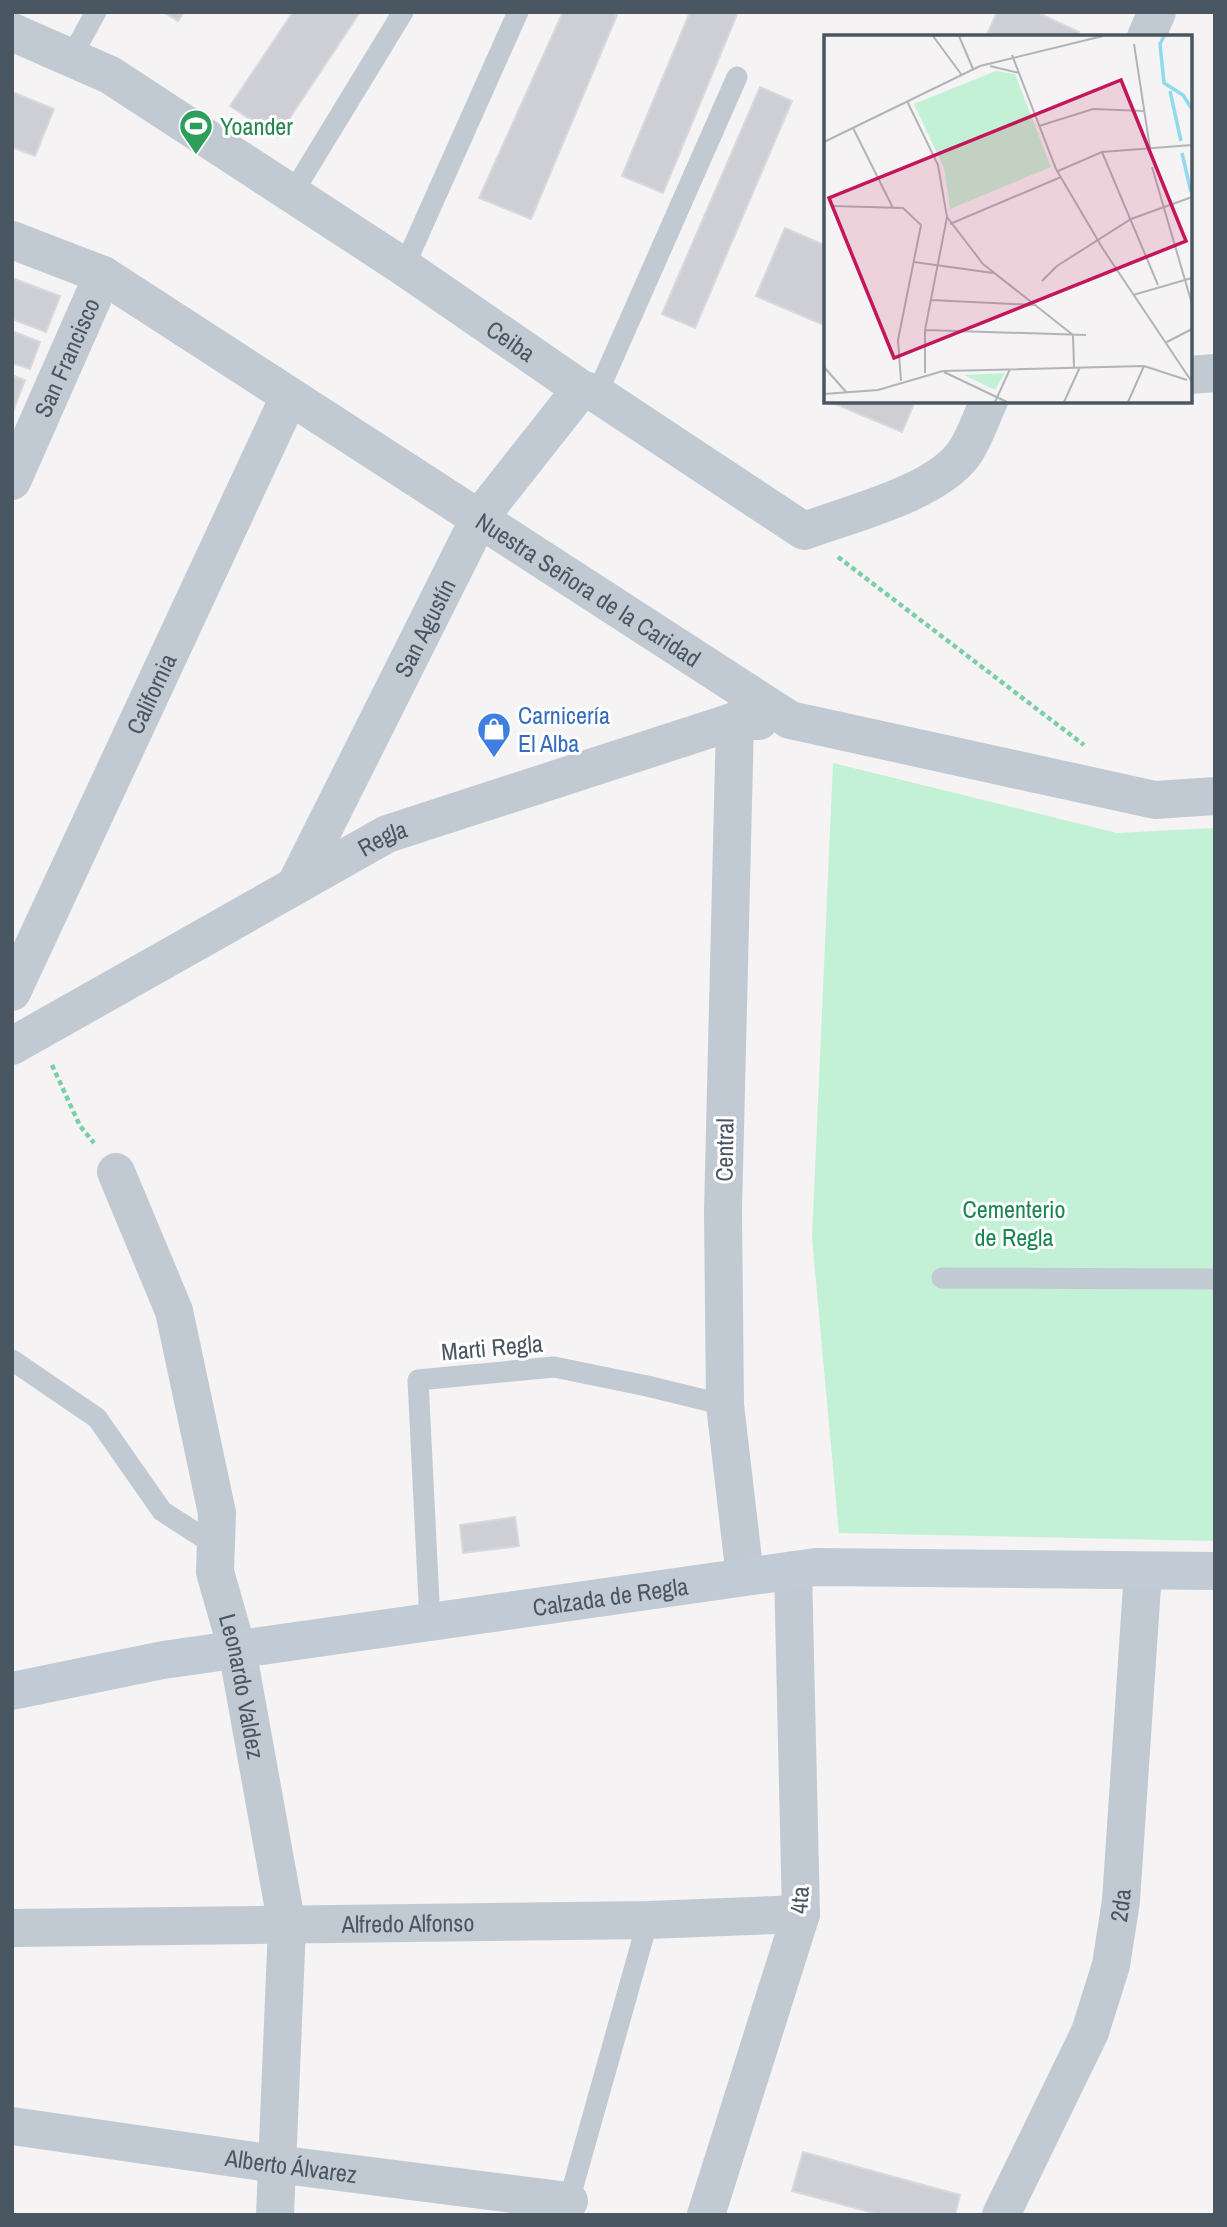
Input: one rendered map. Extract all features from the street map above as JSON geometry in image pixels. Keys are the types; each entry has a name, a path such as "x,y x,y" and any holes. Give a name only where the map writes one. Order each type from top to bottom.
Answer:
{"main road":[{"name":"Calzada de Regla","path":"12,1691 163,1660 816,1567 1215,1571"}],"street":[{"path":"1147,35 1157,12"},
{"name":"Ceiba","path":"12,32 110,75 804,531"},
{"name":"Nuestra Señora de la Caridad","path":"12,240 103,275 790,720 1155,800 1215,796"},
{"name":"San Francisco","path":"12,481 103,275"},
{"path":"1192,375 1215,373"},
{"name":"San Agustín","path":"295,886 480,517 589,392"},
{"name":"California","path":"12,992 289,397"},
{"path":"804,531 881,504 937,480 964,454 989,402"},
{"name":"Regla","path":"25,1039 387,834 735,722 790,720"},
{"name":"Central","path":"735,722 723,1211 725,1405 745,1577"},
{"name":"Leonardo Valdez","path":"116,1172 174,1311 217,1513 215,1572 237,1649 287,1926 275,2215"},
{"name":"4ta","path":"706,2215 801,1914 793,1570"},
{"name":"2da","path":"1001,2215 1090,2032 1111,1965 1121,1901 1143,1571"},
{"name":"Alfredo Alfonso","path":"12,1927 287,1926 648,1920 801,1914"},
{"name":"Alberto Álvarez","path":"12,2126 566,2208"}],"lane":[{"path":"71,57 96,12"},
{"path":"292,194 403,12"},
{"path":"404,267 518,12"},
{"path":"589,392 737,77"},
{"path":"942,1278 1215,1279"},
{"path":"12,1360 97,1418 162,1511 216,1546"},
{"name":"Marti Regla","path":"430,1622 418,1380 554,1367 648,1385 725,1405"},
{"path":"566,2208 648,1920"}],"path":[{"path":"804,531 1089,749"},
{"path":"25,1039 80,1126 116,1172"}],"green space":[{"name":"Cementerio de Regla","path":"833,763 1117,833 1215,828 1215,1541 839,1533 812,1238"}],"building":[{"path":"163,12 184,12 178,21"},
{"path":"293,12 360,12 277,137 230,106"},
{"path":"563,12 611,12 617,15 531,219 479,198"},
{"path":"690,12 738,12 663,193 622,176"},
{"path":"997,12 1036,12 1079,32 1078,35 987,35"},
{"path":"760,87 792,101 695,328 662,314"},
{"path":"12,92 54,109 35,156 12,147"},
{"path":"785,228 824,245 824,325 756,296"},
{"path":"12,278 60,296 46,332 12,319"},
{"path":"12,331 40,342 30,369 12,363"},
{"path":"12,375 25,380 12,414"},
{"path":"834,402 915,402 902,432"},
{"path":"515,1517 519,1546 463,1553 460,1525"},
{"path":"803,2152 960,2195 955,2215 881,2215 792,2191"}],"place":[{"name":"Yoander","path":"196,156"},
{"name":"Carnicería El Alba","path":"494,759"}]}
